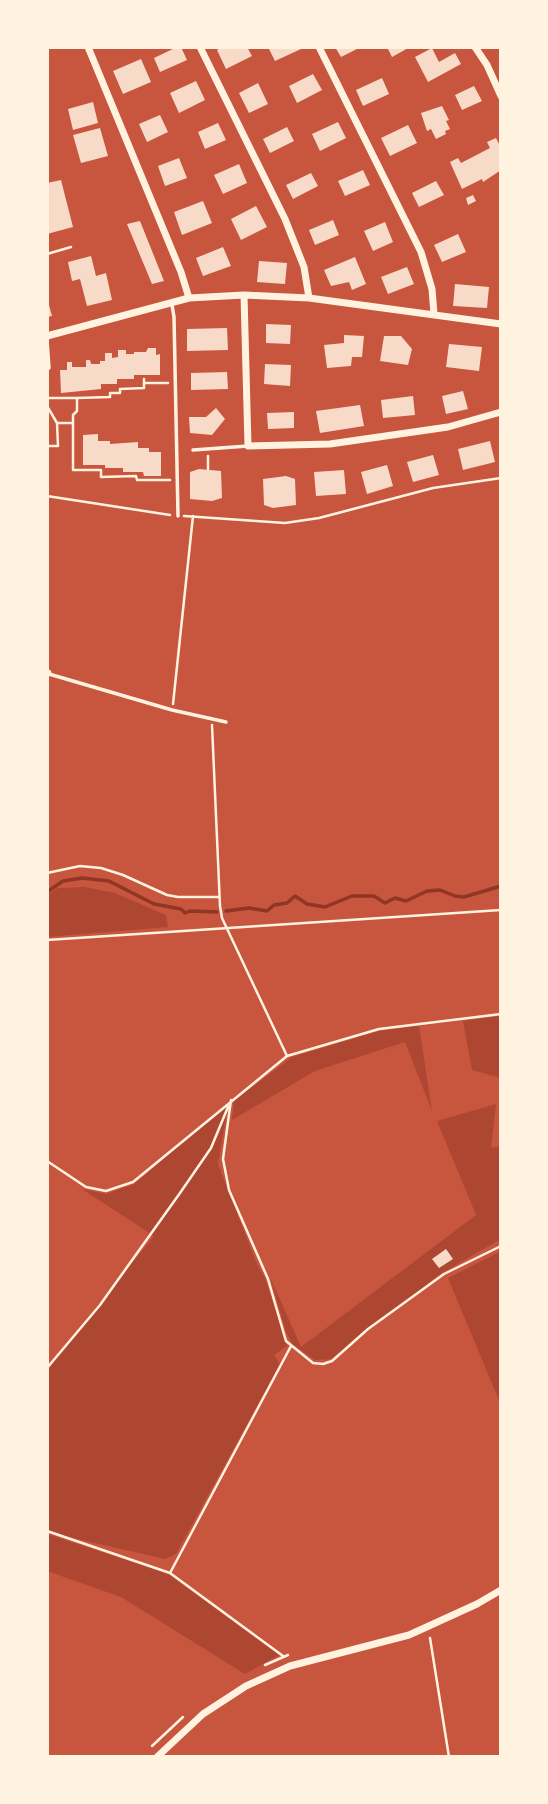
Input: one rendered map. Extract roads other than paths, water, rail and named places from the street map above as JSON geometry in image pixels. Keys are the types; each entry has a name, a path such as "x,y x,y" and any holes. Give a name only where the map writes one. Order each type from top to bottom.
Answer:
{"street":[{"path":"88,47 181,272 189,298"},
{"path":"200,47 285,219 304,267 309,298"},
{"path":"319,47 421,252 432,289 434,314"},
{"path":"475,47 487,65 501,96"},
{"path":"244,295 248,446 330,444 448,427 501,412"},
{"path":"47,338 189,298 244,295 309,298 501,324"},
{"path":"158,1757 183,1731 246,1686 290,1666 391,1640 428,1627 501,1590"}],"lane":[{"path":"171,303 174,317 178,516"},
{"path":"47,338 48,368"},
{"path":"193,450 248,446"},
{"path":"48,673 172,710 226,722"}],"waterway":[{"path":"47,892 63,881 82,878 109,881 154,904 181,909 185,913 217,912"},
{"path":"226,911 249,908 267,911 274,905 287,903 295,896 307,904 325,907 352,896 374,896 385,903 395,898 406,901 427,891 440,890 464,897 501,886"}]}
